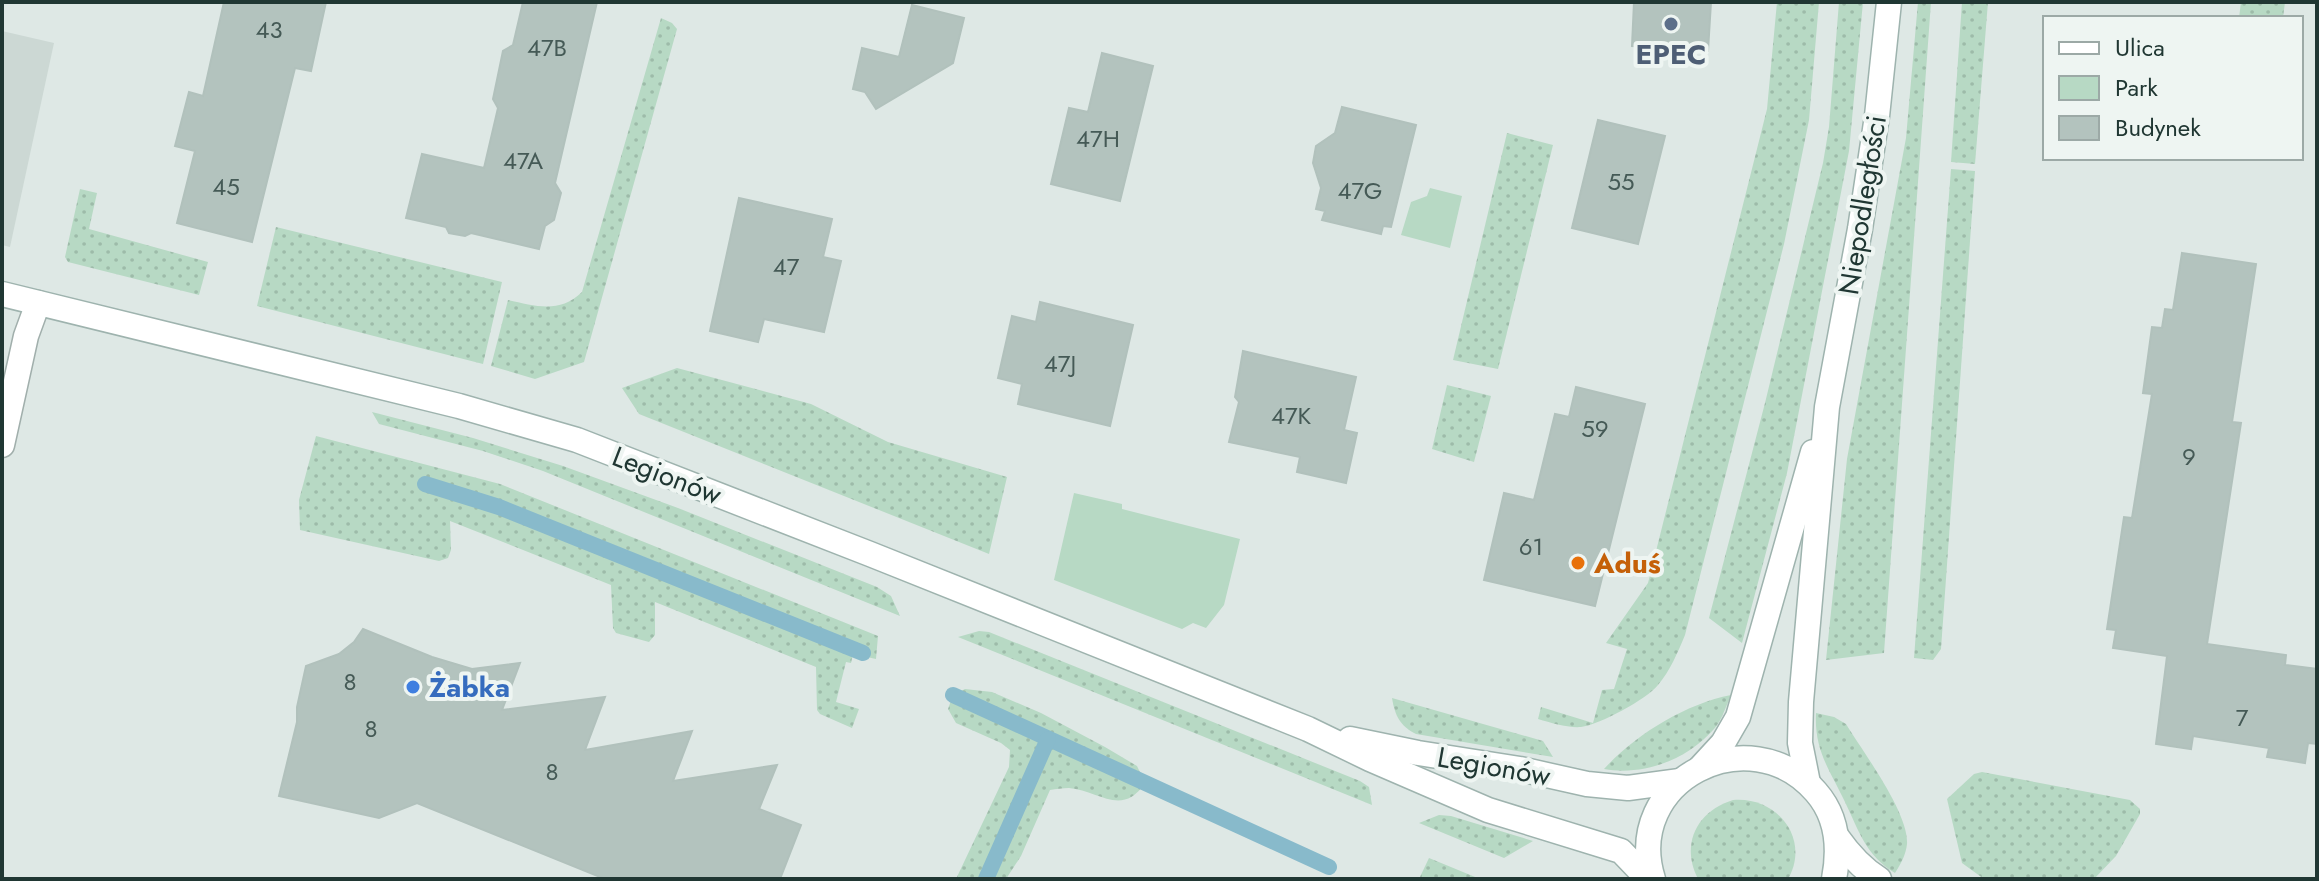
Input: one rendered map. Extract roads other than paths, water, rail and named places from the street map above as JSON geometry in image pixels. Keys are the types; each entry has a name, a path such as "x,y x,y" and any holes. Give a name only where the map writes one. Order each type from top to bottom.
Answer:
{"street":[{"name":"Niepodległości","path":"1808,783 1800,743 1801,702 1827,407 1860,229 1877,116 1889,2"},
{"name":"Legionów","path":"2,294 459,406 577,440 1308,729 1488,810 1621,851 1651,879"},
{"path":"2,445 26,336 38,303"},
{"name":"Niepodległości","path":"1651,879 1650,833 1655,815 1665,799 1723,743 1738,717 1827,407"},
{"name":"Legionów","path":"1308,729 1587,784 1628,788 1690,774 1722,759 1759,758 1796,773 1808,783"},
{"path":"1808,783 1823,801 1837,837 1852,858 1879,879"},
{"path":"1834,879 1837,837"}],"waterway":[{"path":"425,484 499,507 863,653"},
{"path":"953,695 1329,867"},
{"path":"986,879 1048,739"}],"place":[{"name":"EPEC","path":"1671,24"},
{"name":"Aduś","path":"1578,563"},
{"name":"Żabka","path":"413,687"}]}
